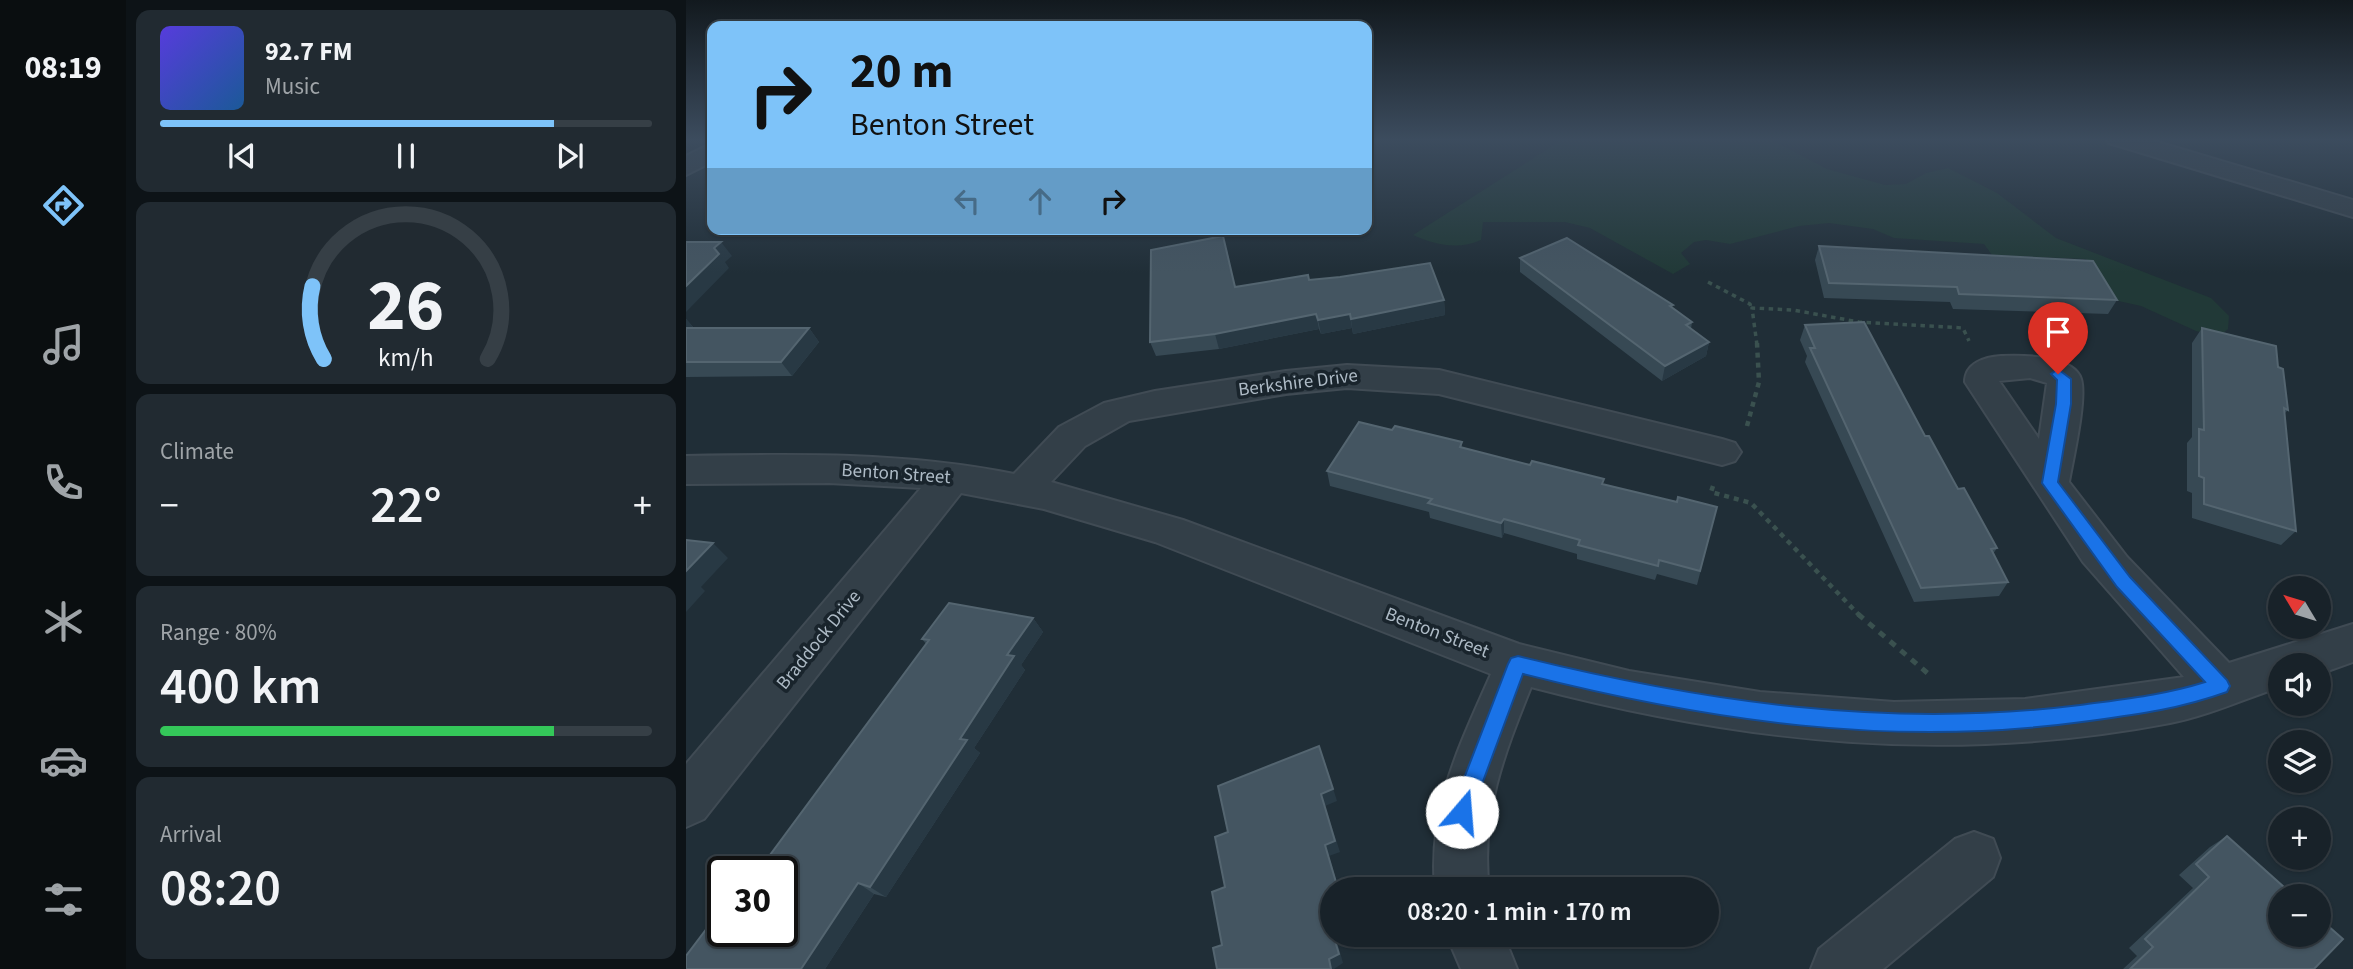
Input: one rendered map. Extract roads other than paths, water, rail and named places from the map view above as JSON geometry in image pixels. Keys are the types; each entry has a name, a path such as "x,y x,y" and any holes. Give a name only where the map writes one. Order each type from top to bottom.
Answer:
{"street":[{"path":"2268,183 2353,209"},
{"path":"2050,483 2063,404 2064,379 2058,374 2038,368 1992,368 1984,373 1982,382 2050,483 2123,582 2221,686"},
{"name":"Berkshire Drive","path":"1023,489 1078,432 1092,422 1123,410 1310,377 1343,374 1406,376 1439,382 1722,452"},
{"name":"Benton Street","path":"686,470 817,468 952,477 1023,489 1116,513 1169,531 1518,664 1629,692 1760,714 1894,724 2025,721 2172,702 2268,671"},
{"name":"Braddock Drive","path":"686,802 952,477"},
{"name":"Benton Street","path":"2323,653 2353,643"},
{"path":"1461,877 1459,826 1465,798 1518,664"},
{"path":"1839,969 1974,858"},
{"path":"1480,947 1489,969"}]}
